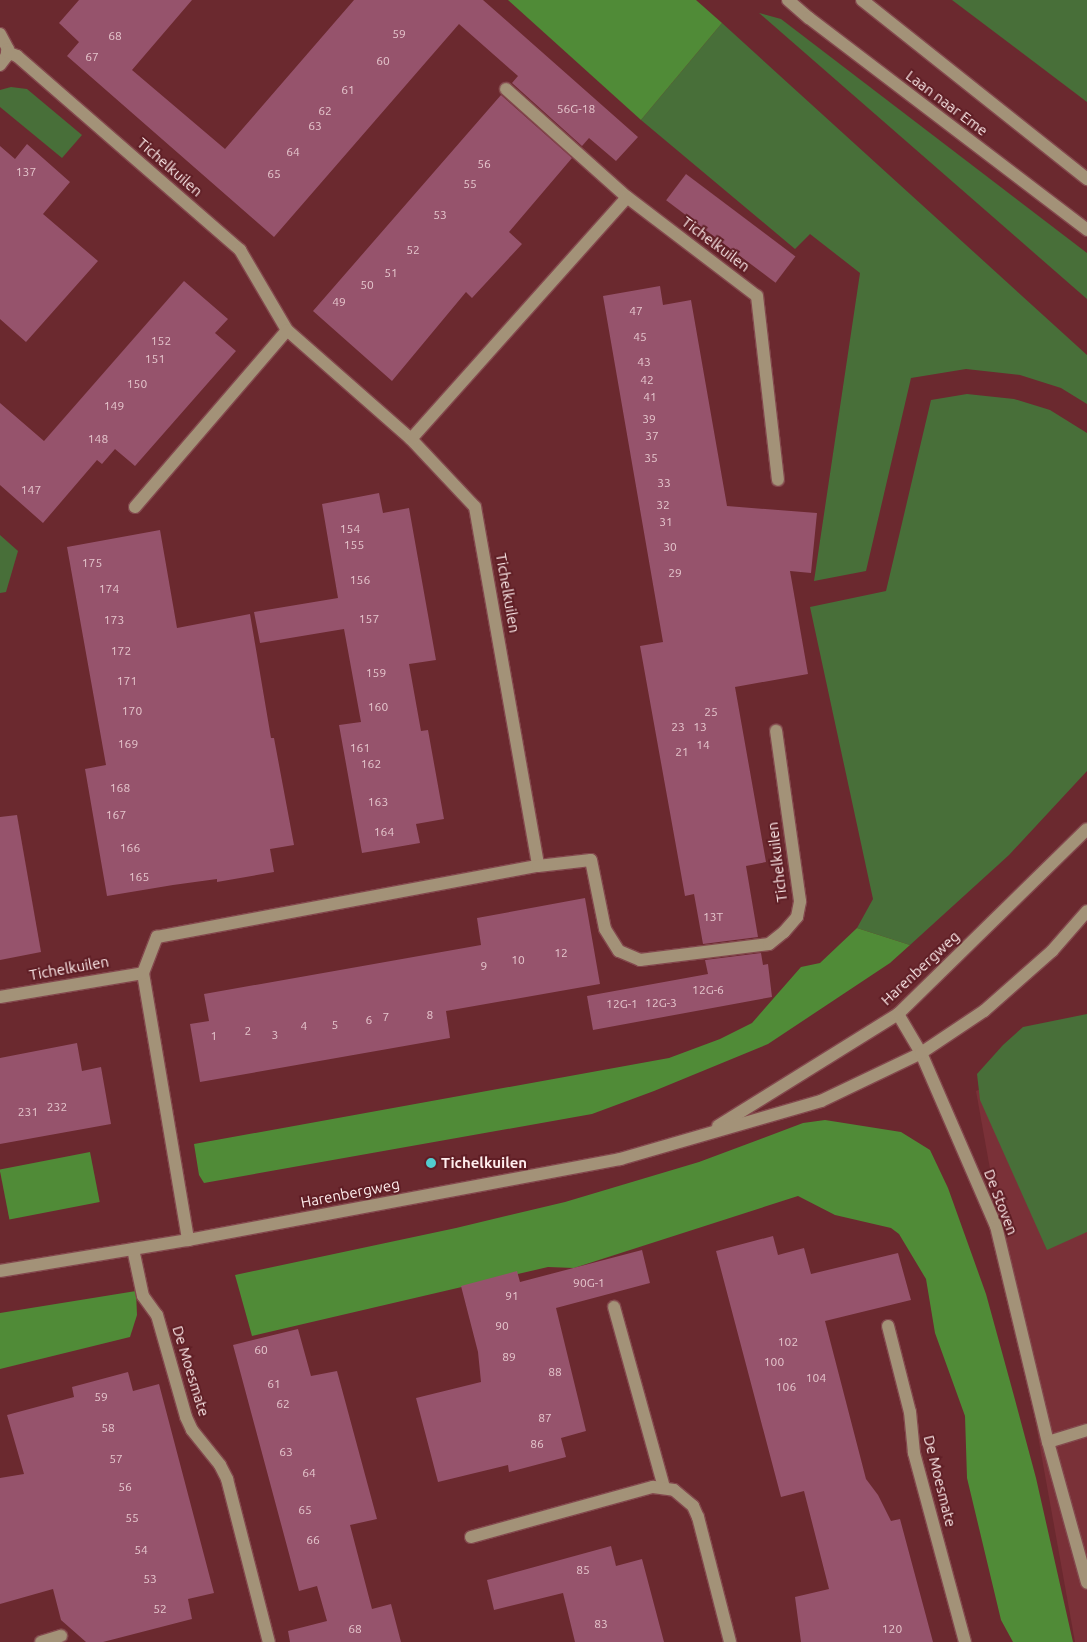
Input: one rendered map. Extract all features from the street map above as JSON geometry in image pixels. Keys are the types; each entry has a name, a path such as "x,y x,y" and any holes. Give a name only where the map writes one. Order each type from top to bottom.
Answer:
{"street":[{"name":"Laan naar Eme","path":"788,0 1087,230"},
{"name":"Laan naar Eme","path":"862,0 1087,179"},
{"path":"0,34 7,44 7,52 0,65"},
{"name":"Tichelkuilen","path":"7,52 17,56 240,250 287,330 411,439 475,507 538,866"},
{"name":"Tichelkuilen","path":"506,89 627,197 757,296 778,480"},
{"path":"411,439 627,197"},
{"path":"135,507 287,330"},
{"name":"Tichelkuilen","path":"188,1240 144,973 157,937 538,866 591,860 605,929 618,951 640,960 769,944 784,932 797,917 800,901 776,731"},
{"name":"Harenbergweg","path":"703,1135 898,1014 1087,829"},
{"name":"Harenbergweg","path":"0,1271 188,1240 620,1159 821,1101 921,1053 984,1011 1052,952 1087,911"},
{"name":"Tichelkuilen","path":"0,997 144,973"},
{"name":"De Stoven","path":"898,1014 921,1053 996,1226 1048,1442 1087,1582"},
{"name":"De Moesmate","path":"133,1249 143,1296 157,1315 186,1417 192,1430 220,1465 227,1479 269,1642"},
{"path":"614,1307 664,1487"},
{"name":"De Moesmate","path":"888,1326 910,1412 914,1453 966,1642"},
{"path":"1048,1442 1087,1430"},
{"path":"471,1537 642,1489 664,1487 685,1497 693,1506 698,1517 730,1642"},
{"path":"42,1642 61,1636"}],"shaded area":[{"path":"1087,1040 1087,1642 1075,1642 976,1091"}],"green space":[{"path":"508,0 696,0 722,23 641,120"},
{"path":"952,0 1087,0 1087,102"},
{"path":"759,13 781,19 1087,253 1087,299"},
{"path":"722,23 1087,355 1087,404 1061,388 1020,375 966,369 911,378 866,571 814,581 860,273 810,234 795,249 641,120"},
{"path":"11,87 27,89 82,135 62,158 0,107 0,90"},
{"path":"967,394 1014,399 1050,410 1087,433 1087,771 1009,855 910,945 857,928 873,899 810,607 886,591 931,400"},
{"path":"0,535 18,551 6,592 0,593"},
{"path":"857,928 910,945 890,963 768,1044 654,1091 592,1114 204,1183 199,1175 194,1144 669,1058 720,1039 752,1023 801,967 820,963"},
{"path":"1087,1014 1087,1232 1047,1250 980,1100 977,1074 1003,1045 1023,1027"},
{"path":"825,1120 901,1132 930,1150 948,1188 986,1294 1036,1478 1073,1642 1013,1642 1001,1620 967,1478 965,1416 935,1333 926,1279 899,1234 891,1228 835,1215 798,1196 574,1268 548,1267 252,1336 235,1275 456,1228 565,1202 699,1162 803,1123"},
{"path":"90,1152 100,1202 9,1220 0,1169"},
{"path":"136,1291 137,1315 130,1337 0,1369 0,1313"}],"building":[{"path":"79,0 192,0 132,70 225,149 354,0 483,0 638,137 616,161 589,138 582,146 512,83 518,76 459,24 274,237 67,56 79,42 59,23"},
{"path":"501,95 572,158 509,232 522,244 472,298 466,292 392,381 313,311"},
{"path":"27,144 70,182 43,214 98,261 26,342 0,319 0,146 15,159"},
{"path":"686,174 795,256 776,283 666,200"},
{"path":"184,281 228,319 215,333 236,351 135,466 115,449 102,464 97,460 43,523 0,485 0,403 44,441"},
{"path":"660,286 663,305 691,300 727,506 817,513 811,573 790,571 808,674 735,687 766,862 746,866 758,937 703,944 694,894 685,896 640,646 663,642 603,296"},
{"path":"379,493 383,513 409,508 436,660 409,664 421,731 428,730 444,819 416,824 420,843 362,853 339,725 361,722 344,629 260,643 254,612 338,598 322,504"},
{"path":"160,530 177,628 250,614 271,738 274,738 294,845 270,849 274,872 217,882 217,879 107,896 85,769 106,765 67,547"},
{"path":"17,815 41,952 0,960 0,817"},
{"path":"585,898 600,984 446,1011 450,1038 200,1082 190,1024 209,1021 204,994 481,945 477,918"},
{"path":"761,953 763,965 768,964 772,997 593,1030 587,996 708,974 705,960"},
{"path":"77,1043 82,1071 101,1067 111,1124 0,1144 0,1058"},
{"path":"773,1236 778,1255 804,1248 811,1274 898,1253 911,1300 825,1321 866,1479 878,1495 891,1521 900,1519 933,1642 801,1642 795,1597 829,1589 804,1491 781,1497 716,1251"},
{"path":"642,1250 650,1283 556,1308 586,1431 561,1438 566,1457 509,1472 508,1465 438,1482 416,1398 481,1382 478,1352 461,1286 517,1271 520,1282"},
{"path":"298,1329 311,1376 337,1371 377,1519 350,1525 372,1609 391,1604 401,1642 290,1642 288,1631 327,1621 317,1586 299,1591 233,1345"},
{"path":"128,1372 133,1391 159,1384 214,1593 188,1599 192,1619 103,1642 86,1642 61,1620 53,1589 0,1604 0,1478 24,1474 7,1415 74,1397 72,1387"},
{"path":"611,1546 616,1566 642,1559 664,1642 575,1642 563,1593 494,1610 487,1580"}],"place":[{"name":"Tichelkuilen","path":"431,1163"}]}
